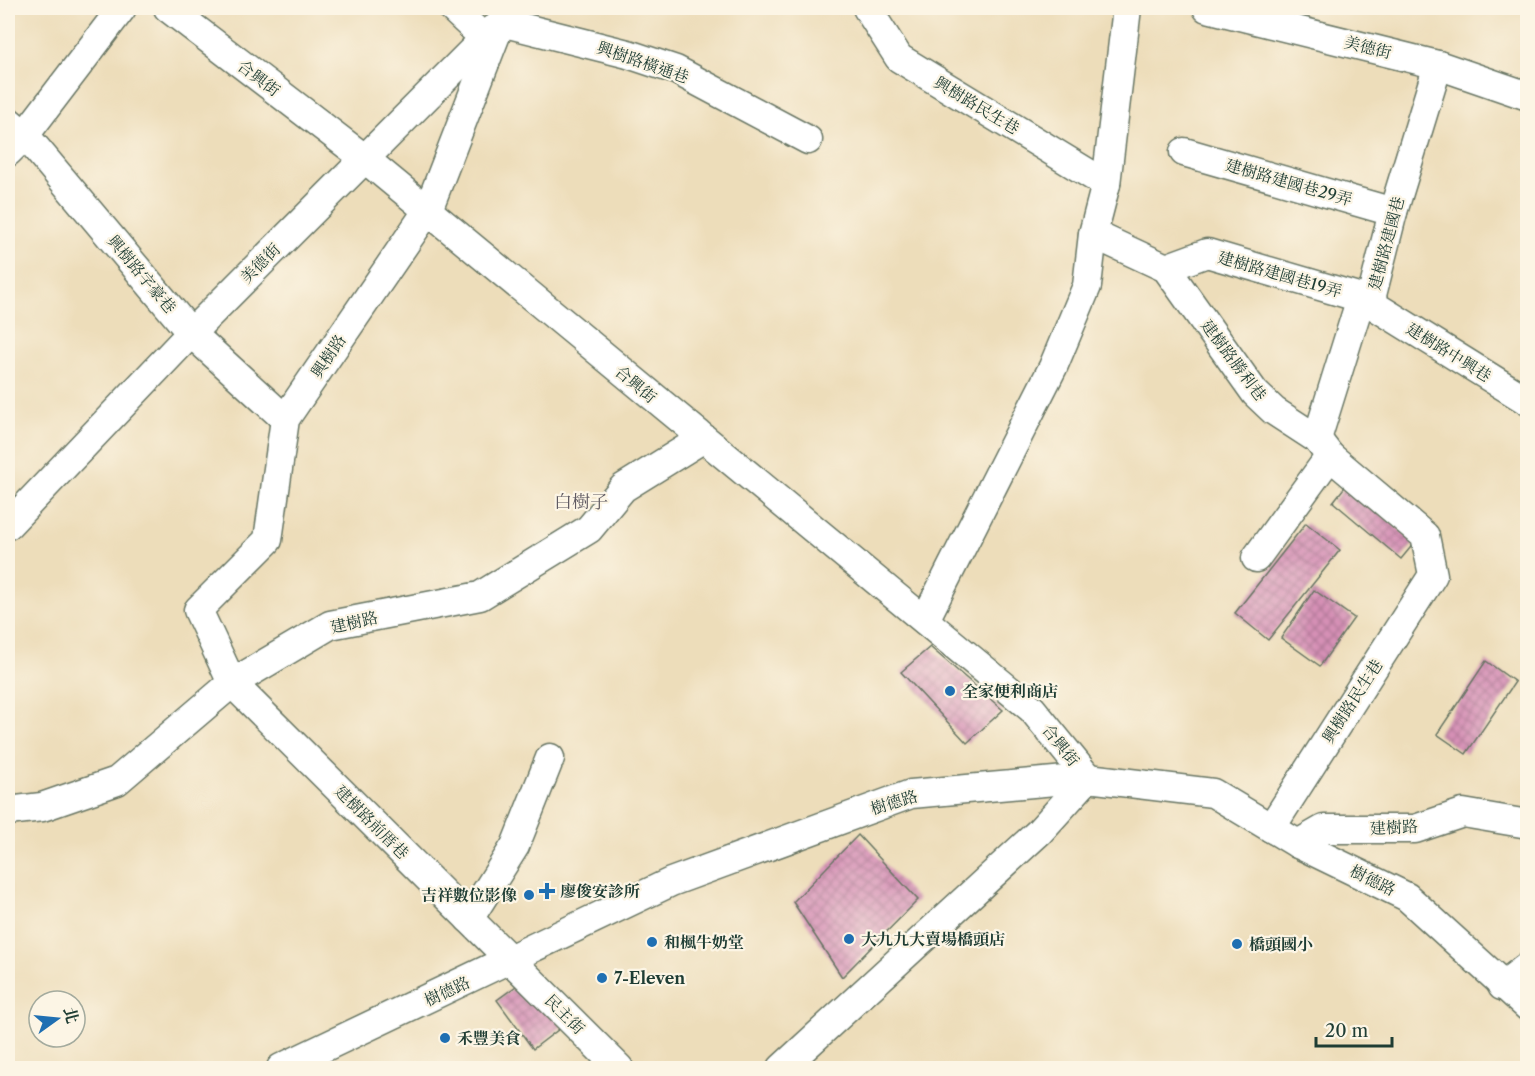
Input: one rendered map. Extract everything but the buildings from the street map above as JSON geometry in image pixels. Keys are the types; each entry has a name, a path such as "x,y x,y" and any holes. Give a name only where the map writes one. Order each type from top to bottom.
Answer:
{"street":[{"path":"13,136 122,8"},
{"name":"合興街","path":"168,8 364,158 702,440 1032,709 1088,778"},
{"path":"452,8 501,23"},
{"name":"興樹路民生巷","path":"867,8 899,58 1106,184"},
{"path":"925,621 1053,367 1087,286 1093,234 1106,184 1127,8"},
{"name":"美德街","path":"1207,8 1438,64 1527,96"},
{"name":"美德街","path":"8,525 191,333 501,23"},
{"name":"興樹路橫通巷","path":"501,23 628,54 676,70 808,140"},
{"name":"興樹路","path":"232,683 198,610 268,540 285,419 428,210 501,23"},
{"name":"建樹路建國巷","path":"1256,558 1323,448 1438,64"},
{"name":"興樹路字豪巷","path":"13,136 191,333 285,419"},
{"name":"建樹路建國巷29弄","path":"1185,152 1393,212"},
{"name":"建樹路勝利巷","path":"1093,234 1166,268 1255,393 1425,536 1432,575"},
{"name":"建樹路建國巷19弄","path":"1166,268 1207,253 1366,300"},
{"name":"建樹路中興巷","path":"1366,300 1527,401"},
{"name":"建樹路","path":"8,810 42,807 117,781 232,683 330,625 480,596 590,529 623,488 702,440"},
{"name":"興樹路民生巷","path":"1271,828 1432,575"},
{"name":"建樹路前厝巷","path":"232,683 511,960"},
{"path":"470,919 515,846 550,758"},
{"path":"782,1068 1040,832 1088,778"},
{"name":"樹德路","path":"289,1067 671,882 911,794 1088,778 1213,794 1298,844 1407,897 1527,1008"},
{"name":"建樹路","path":"1298,844 1324,829 1415,829 1463,813 1527,824"},
{"name":"民主街","path":"511,960 619,1068"},
{"path":"1502,986 1527,966"}],"place":[{"name":"全家便利商店","path":"950,691"},
{"name":"廖俊安診所","path":"547,891"},
{"name":"吉祥數位影像","path":"529,895"},
{"name":"大九九大賣場橋頭店","path":"849,939"},
{"name":"和楓牛奶堂","path":"652,942"},
{"name":"橋頭國小","path":"1237,944"},
{"name":"7-Eleven","path":"602,978"},
{"name":"禾豐美食","path":"445,1038"}],"district":[{"name":"白樹子","path":"581,502"}]}
